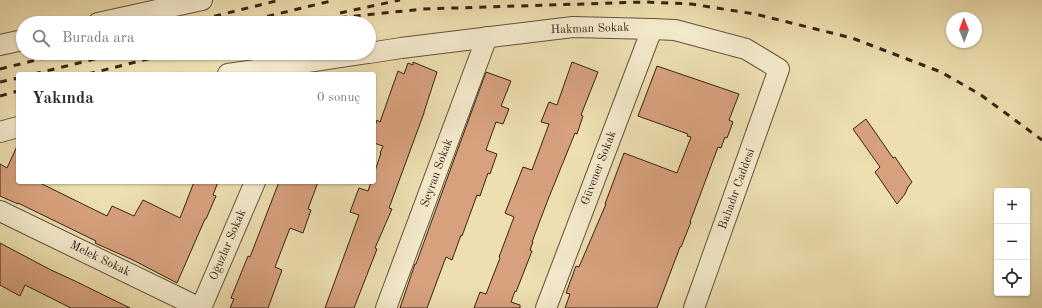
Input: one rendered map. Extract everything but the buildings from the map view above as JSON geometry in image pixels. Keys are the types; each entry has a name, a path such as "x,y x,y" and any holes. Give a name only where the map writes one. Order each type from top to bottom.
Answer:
{"street":[{"path":"130,16 202,0"},
{"name":"Hakman Sokak","path":"376,52 573,27 652,29 675,30 746,49 779,69"},
{"name":"Güvener Sokak","path":"546,308 652,29"},
{"name":"Seyran Sokak","path":"386,308 487,38"},
{"path":"0,45 16,42"},
{"name":"Hakman Sokak","path":"253,72 303,68 338,60"},
{"name":"Bahadır Caddesi","path":"694,308 779,69"},
{"path":"0,132 16,128"},
{"name":"Oğuzlar Sokak","path":"201,308 254,184"},
{"name":"Melek Sokak","path":"0,211 201,308"}],"railway":[{"path":"215,16 280,0"},
{"path":"269,16 335,0"},
{"path":"340,13 400,0"},
{"path":"356,16 423,9 645,2 691,4 755,14 852,38 941,72 981,95 1042,140"},
{"path":"0,69 37,60"},
{"path":"42,72 91,60"},
{"path":"96,72 144,60"},
{"path":"0,82 16,78"},
{"path":"0,96 16,92"}]}
